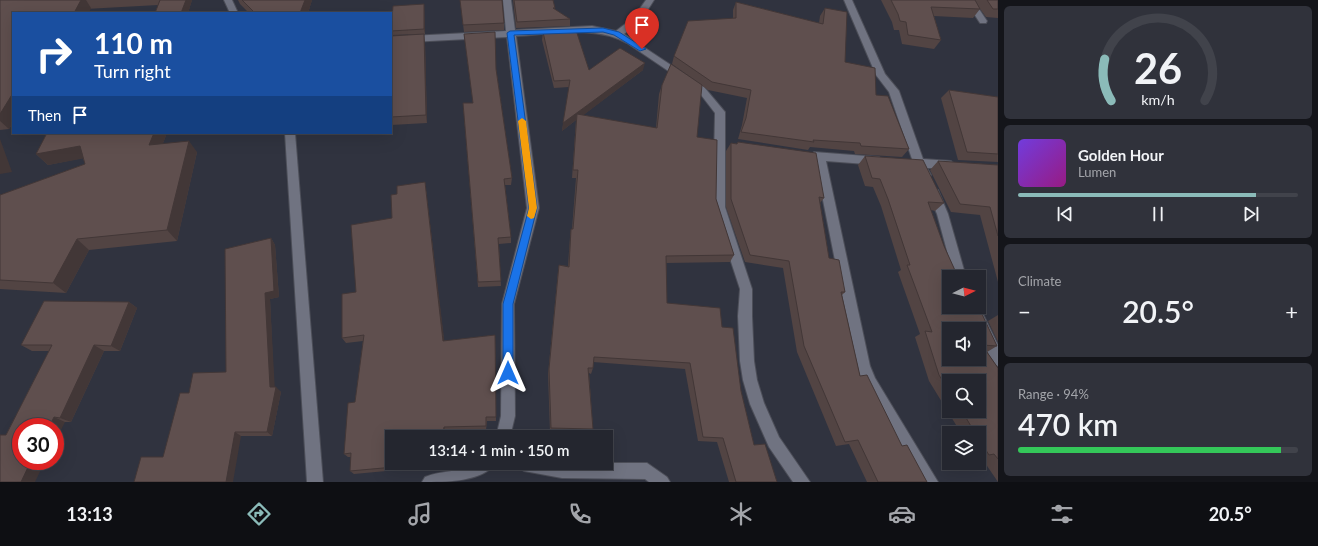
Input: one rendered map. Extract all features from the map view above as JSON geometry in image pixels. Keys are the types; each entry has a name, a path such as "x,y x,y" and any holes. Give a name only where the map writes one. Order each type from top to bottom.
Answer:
{"street":[{"path":"228,0 234,12"},
{"path":"505,430 508,416 508,304 533,208 510,33 508,0"},
{"path":"617,34 633,25 642,15 650,0"},
{"path":"848,0 881,75 894,91 919,163 943,211 958,270"},
{"path":"969,0 983,22"},
{"path":"392,40 592,29 617,34 701,89 720,112 724,143 719,207 746,289 745,316 747,361 750,380 758,404 774,442 802,482"},
{"path":"290,134 315,482"},
{"path":"805,155 888,161"},
{"path":"820,157 863,366 870,384 930,482"},
{"path":"904,162 958,165"},
{"path":"976,314 998,359"},
{"path":"430,482 460,478 473,474 478,470"},
{"path":"562,470 648,471 662,482"}],"building":[{"path":"0,0 81,0 75,12 12,12 12,95 0,114"},
{"path":"160,0 186,0 181,12 155,12"},
{"path":"242,0 305,0 300,12 254,12"},
{"path":"460,0 502,0 504,23 463,25"},
{"path":"514,0 553,0 555,8 553,8 570,19 517,22"},
{"path":"891,0 975,0 980,9 931,7 941,40 908,35 906,22 900,21"},
{"path":"987,0 998,0 998,9 993,9"},
{"path":"736,2 823,24 825,8 847,12 845,62 875,68 876,95 888,96 909,149 861,146 860,143 813,140 814,142 741,132 746,118 751,90 712,82 674,56 688,21 736,18"},
{"path":"424,4 424,29 392,31 393,6"},
{"path":"576,30 589,70 620,48 645,63 563,123 570,80 554,81 543,32"},
{"path":"495,32 496,69 512,178 504,179 511,237 498,238 501,281 478,282 463,103 473,103 464,34"},
{"path":"424,34 426,115 392,117 392,36"},
{"path":"671,64 702,85 697,137 717,140 716,199 734,255 666,256 667,303 720,308 722,327 733,328 741,391 754,445 765,444 777,482 736,482 723,438 703,437 690,363 594,357 593,368 588,368 593,429 551,428 549,369 559,265 569,267 571,229 573,229 578,170 573,170 577,114 657,128 662,85"},
{"path":"949,90 998,97 998,154 967,152"},
{"path":"46,134 154,134 149,145 189,141 167,230 77,239 53,283 0,280 0,195 85,164 80,146 36,154"},
{"path":"738,142 816,153 824,198 819,197 829,258 839,260 845,292 841,292 860,376 867,375 902,446 907,445 927,482 878,482 858,440 845,442 804,346 789,261 750,255 731,199 731,143 737,144"},
{"path":"865,156 923,160 944,203 928,202 944,246 955,270 942,270 942,314 982,314 986,322 942,322 942,366 986,366 986,351 998,368 998,459 994,454 989,455 986,450 986,426 971,426 966,418 986,418 986,374 942,374 942,380 939,375 925,331 932,332 907,265 910,265 880,179 872,178"},
{"path":"938,161 998,165 998,236 990,207 960,204"},
{"path":"425,182 443,341 495,335 496,417 486,417 486,426 444,427 444,430 385,430 385,468 350,471 351,453 344,454 348,403 355,402 364,335 342,338 342,294 356,292 351,225 392,218 391,195 397,194 397,186"},
{"path":"271,238 274,291 265,293 270,387 276,387 267,432 235,432 226,482 134,482 141,457 163,457 180,393 189,393 193,373 226,372 225,249"},
{"path":"44,301 129,302 111,346 94,345 60,418 15,418 52,345 21,345"},
{"path":"986,323 997,346 986,345"},
{"path":"12,423 12,470 27,470 21,482 0,482 0,435 6,435"}],"slow traffic":[{"path":"522,121 533,208 531,216"}],"route":[{"path":"508,373 508,304 533,208 510,33 592,29 603,30 617,34 642,49"}]}
